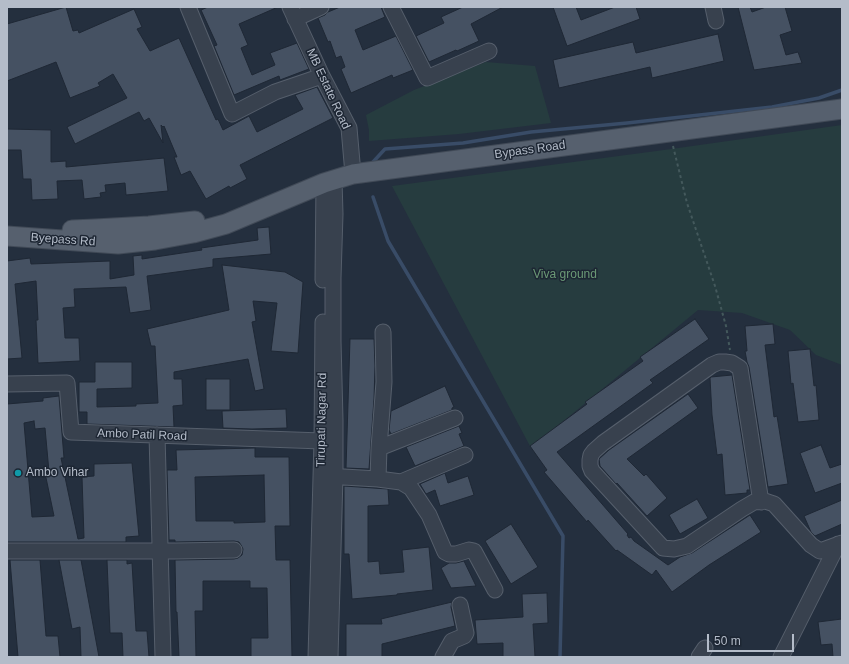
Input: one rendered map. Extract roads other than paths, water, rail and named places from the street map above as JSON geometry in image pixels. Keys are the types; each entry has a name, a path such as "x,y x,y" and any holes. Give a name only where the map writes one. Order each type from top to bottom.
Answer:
{"main road":[{"name":"Bypass Road","path":"226,224 328,182 352,174 842,109"},
{"path":"7,226 43,230 95,229 148,226 207,219 226,224"},
{"name":"Byepass Rd","path":"7,236 118,244 155,240 193,233 226,224"}],"street":[{"path":"188,7 232,114 275,92 322,76"},
{"path":"293,13 321,7"},
{"path":"391,7 427,78 489,50"},
{"name":"MB Estate Road","path":"293,13 322,76 349,128 352,174"},
{"path":"328,182 335,214 333,278 335,420 328,476 330,657"},
{"name":"Tirupati Nagar Rd","path":"316,657 328,476 322,441 328,182"},
{"path":"378,479 384,382 383,332"},
{"path":"761,502 740,368 732,363 719,362 712,365 610,439 591,455 590,466 592,471 663,548 687,546 754,502 761,502 765,501 774,504 811,545 820,551 840,544"},
{"name":"Ambo Patil Road","path":"7,384 67,383 71,432 322,441"},
{"path":"379,448 455,418"},
{"path":"157,435 163,657"},
{"path":"401,482 465,455"},
{"path":"328,476 401,482 411,488 429,515 445,552 449,554 456,554 469,550 474,551 495,590"},
{"path":"780,657 840,544"},
{"path":"7,551 234,550"},
{"path":"443,657 452,641 464,636 466,633 460,605"}],"waterway":[{"path":"373,162 385,149 463,143 531,132 772,107 819,98 842,90"},
{"path":"373,197 388,241 563,536 560,657"}],"place":[{"name":"Ambo Vihar","path":"18,473"}],"park label":[{"name":"Viva ground","path":"565,275"}]}
